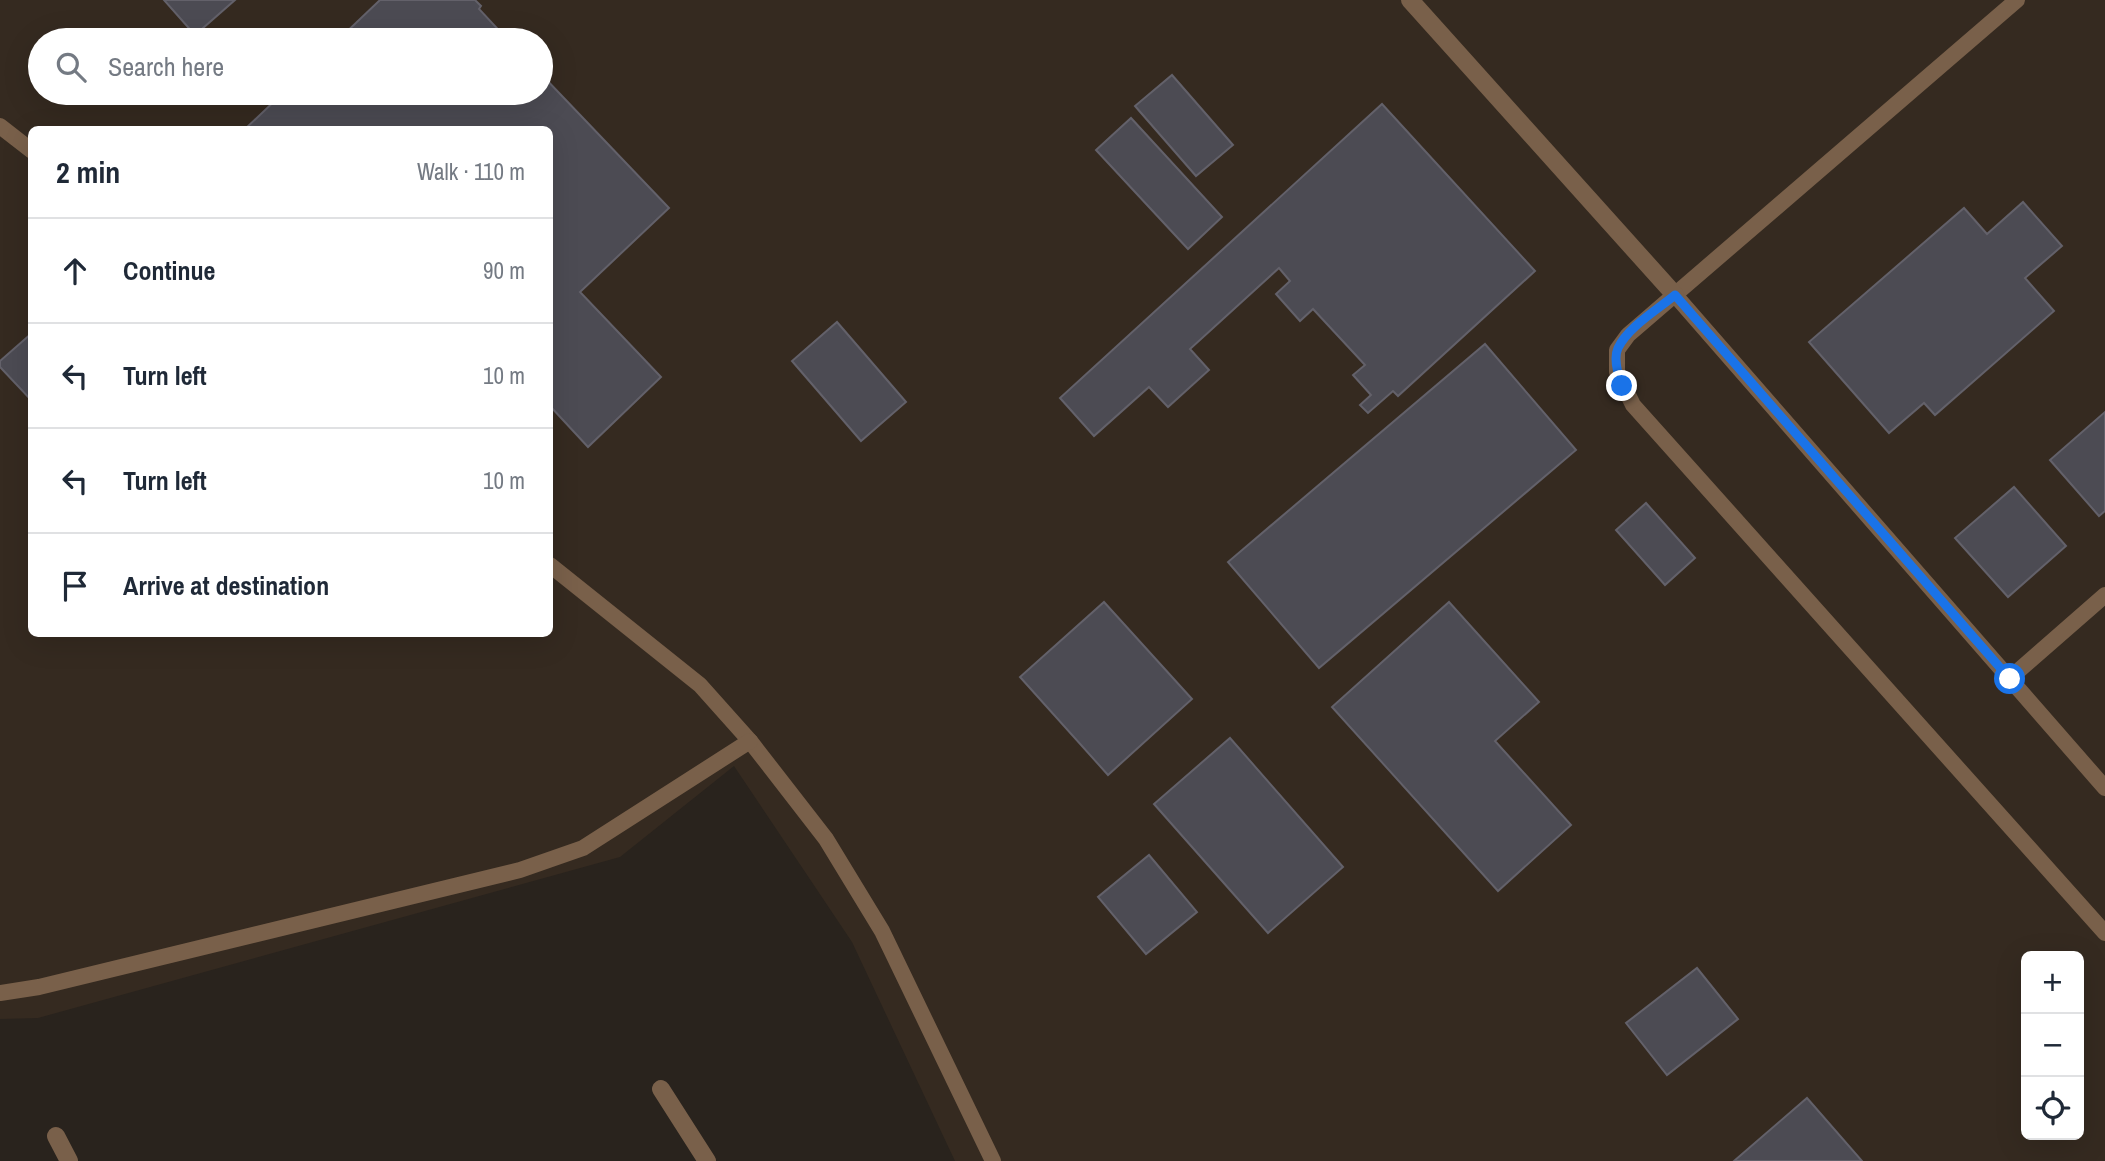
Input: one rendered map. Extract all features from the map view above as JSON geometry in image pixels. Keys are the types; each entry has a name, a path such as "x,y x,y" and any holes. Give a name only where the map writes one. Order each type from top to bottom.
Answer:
{"street":[{"path":"1410,0 1675,295"},
{"path":"662,1089 707,1161"},
{"path":"56,1136 69,1161"}],"lane":[{"path":"2017,0 1628,335 1617,350 1617,372 1633,405 2105,933"},
{"path":"0,126 28,148"},
{"path":"1675,295 2105,788"},
{"path":"553,567 700,685 750,741 826,839 882,931 993,1161"},
{"path":"2010,679 2105,595"},
{"path":"0,993 52,983 520,870 583,848 750,741"}],"shaded area":[{"path":"0,0 2105,0 2105,1161 955,1161 852,942 734,766 620,857 38,1018 0,1019"}],"building":[{"path":"164,0 235,0 203,28 189,28"},
{"path":"380,0 475,0 481,6 479,9 497,28 351,28"},
{"path":"1172,75 1233,145 1196,176 1135,106"},
{"path":"553,87 669,208 580,292 661,377 588,447 553,409 553,126 248,126 270,105 553,105"},
{"path":"1382,104 1535,271 1398,396 1393,391 1368,413 1360,405 1371,395 1353,375 1365,365 1313,309 1300,321 1276,294 1290,281 1279,268 1190,349 1209,370 1168,407 1149,387 1094,436 1060,398"},
{"path":"1131,118 1222,217 1188,249 1096,150"},
{"path":"2023,202 2062,246 2025,278 2054,311 1935,415 1924,403 1889,433 1809,342 1964,208 1987,234"},
{"path":"837,322 906,402 861,441 792,361"},
{"path":"28,336 28,397 0,367 0,361"},
{"path":"1485,344 1576,450 1319,668 1228,562"},
{"path":"2105,412 2105,511 2099,516 2050,460"},
{"path":"2014,487 2066,546 2008,597 1955,538"},
{"path":"1646,503 1695,558 1665,585 1616,530"},
{"path":"1104,602 1192,699 1108,775 1020,677"},
{"path":"1449,602 1539,702 1495,741 1571,825 1498,891 1332,707"},
{"path":"1230,738 1343,867 1268,933 1154,804"},
{"path":"1149,855 1197,912 1146,954 1098,897"},
{"path":"1697,968 1738,1019 1667,1075 1626,1023"},
{"path":"1807,1098 1862,1161 1734,1161"}],"route":[{"path":"1622,386 1617,372 1617,350 1628,335 1675,295 2010,679"}]}
